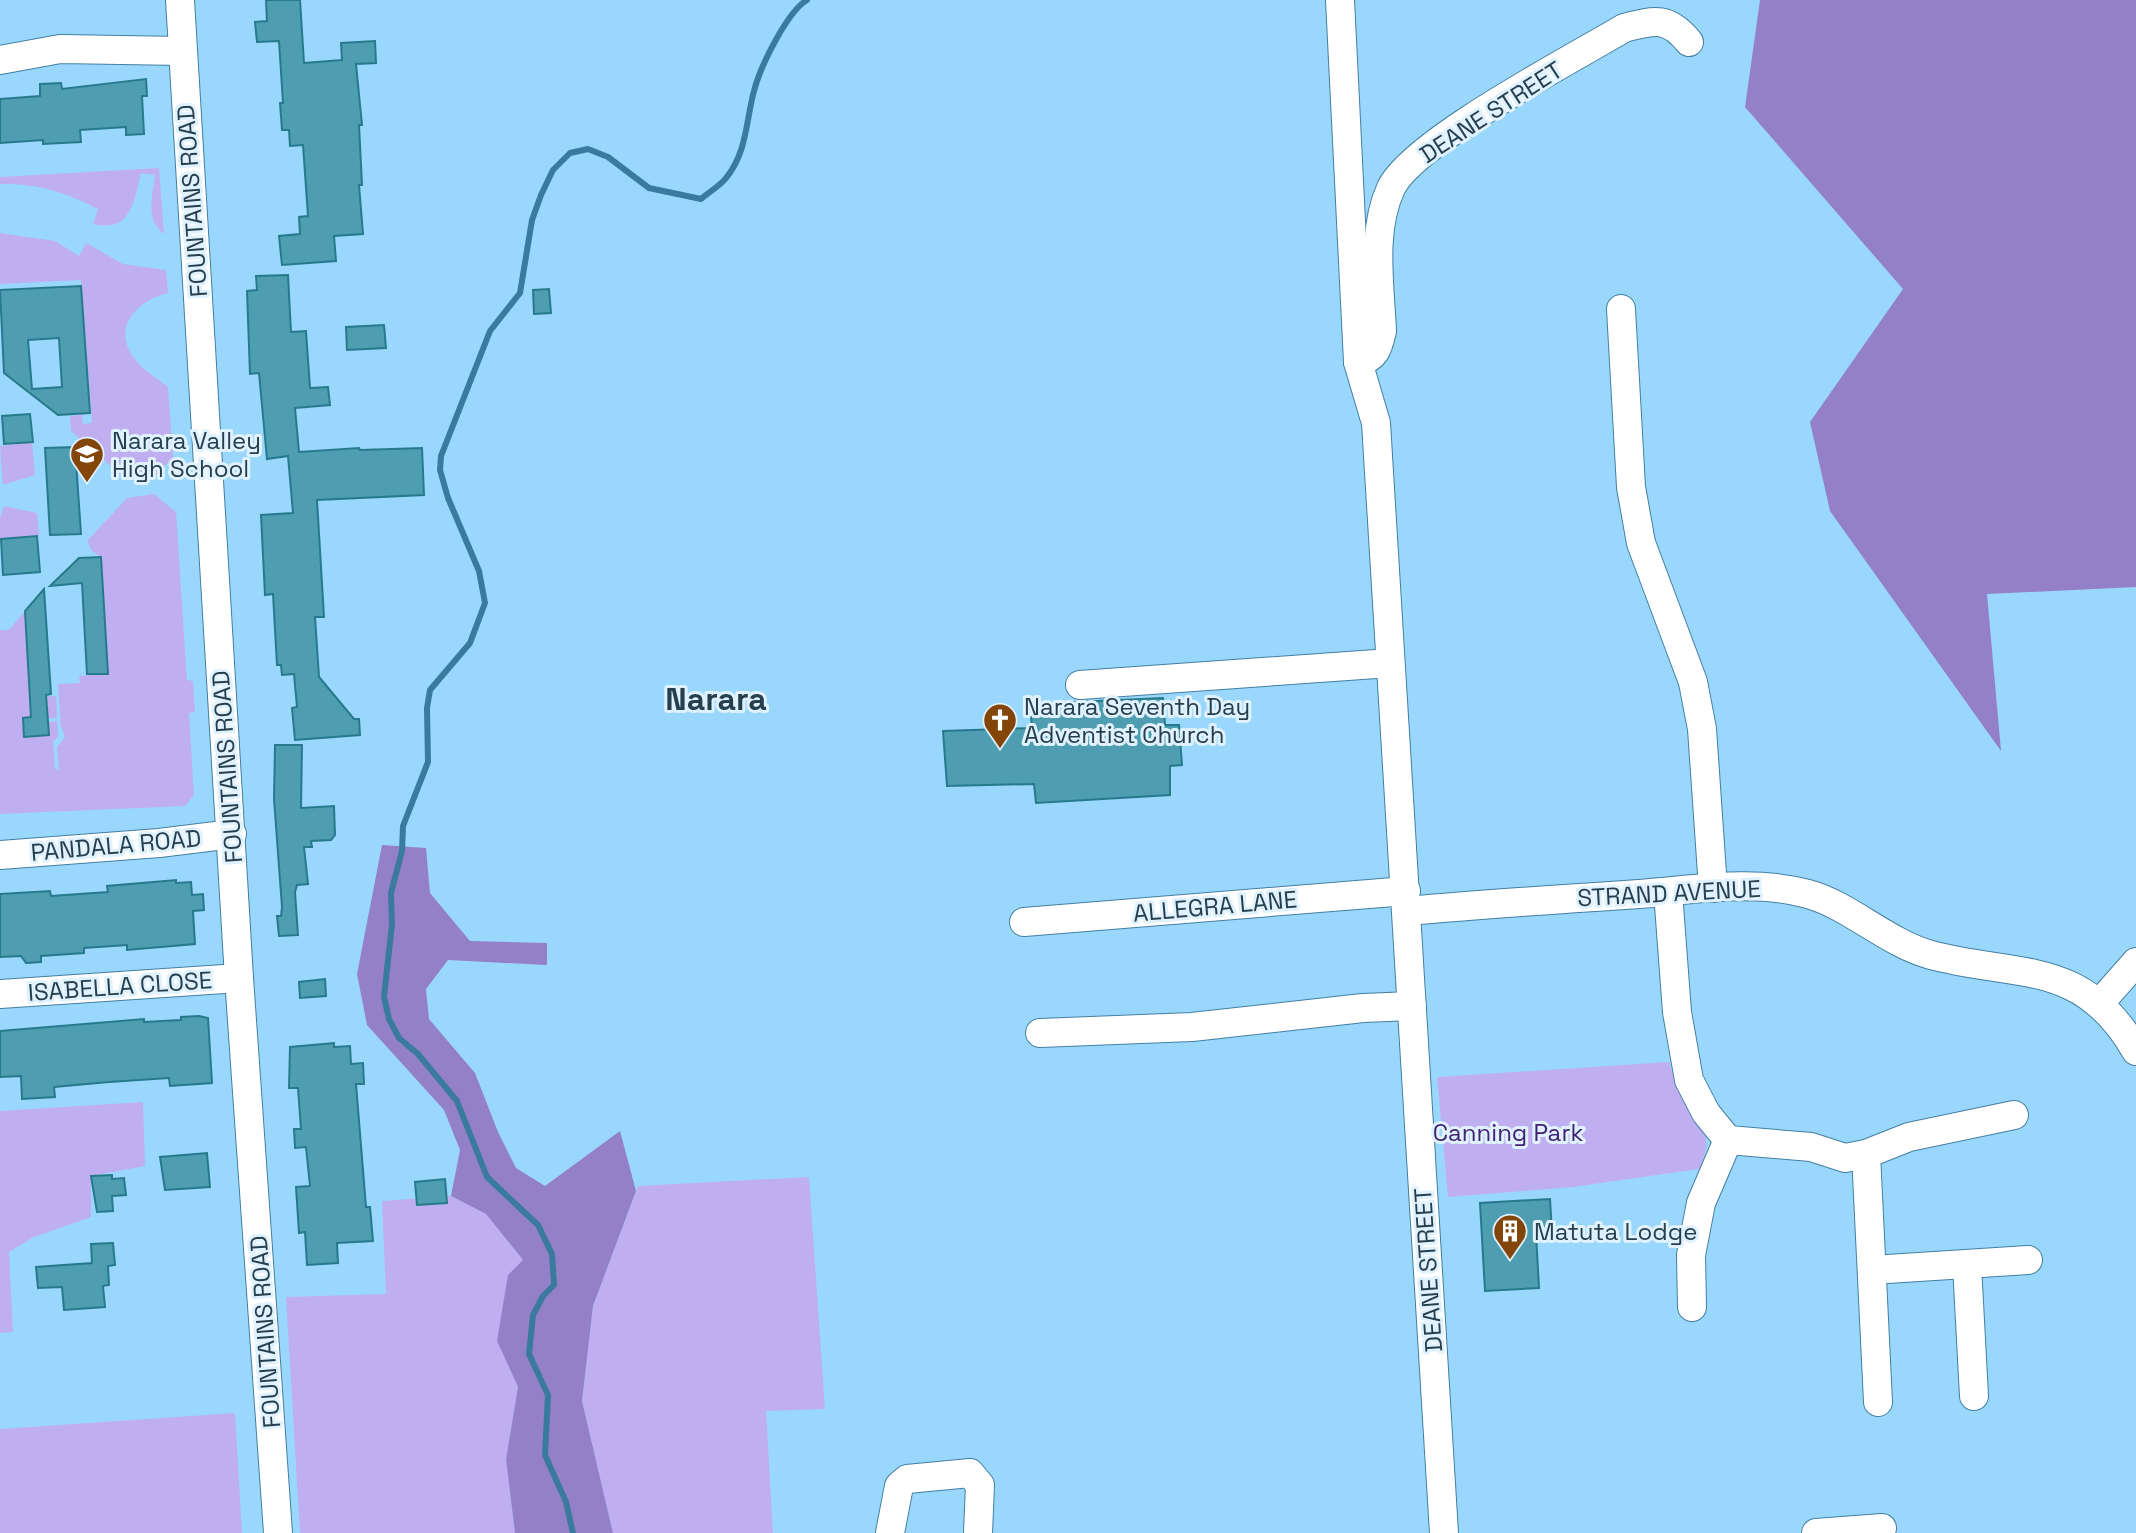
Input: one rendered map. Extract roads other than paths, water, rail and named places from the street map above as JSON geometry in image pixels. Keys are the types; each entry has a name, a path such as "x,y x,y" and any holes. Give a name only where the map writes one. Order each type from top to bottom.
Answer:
{"street":[{"name":"FOUNTAINS ROAD","path":"180,0 239,978 278,1533"},
{"name":"DEANE STREET","path":"1340,0 1358,362 1376,423 1444,1533"},
{"name":"DEANE STREET","path":"1358,362 1368,360 1379,347 1382,331 1380,223 1391,187 1399,175 1454,130 1624,28 1647,22 1667,22 1677,27 1689,42"},
{"path":"0,60 60,49 182,51"},
{"path":"1621,309 1630,487 1641,543 1693,682 1702,729 1713,888"},
{"path":"1080,685 1390,663"},
{"name":"PANDALA ROAD","path":"0,855 159,843 232,834"},
{"name":"STRAND AVENUE","path":"1407,901 1764,887 1811,895 1908,947 1930,955 2047,975 2099,1004 2136,1051"},
{"path":"1668,892 1677,1012 1689,1080 1706,1113 1728,1140 1804,1146 1845,1158 1866,1154 1909,1137 2014,1115"},
{"name":"ALLEGRA LANE","path":"1024,922 1407,901"},
{"path":"2099,1004 2136,962"},
{"name":"ISABELLA CLOSE","path":"0,994 239,978"},
{"path":"1040,1033 1192,1027 1363,1008 1412,1006"},
{"path":"1692,1307 1691,1255 1701,1203 1728,1140"},
{"path":"1866,1154 1878,1402"},
{"path":"1872,1270 2028,1260"},
{"path":"1967,1265 1974,1396"},
{"path":"890,1533 899,1486 907,1479 970,1473 980,1485 978,1533"},
{"path":"1816,1533 1882,1528"}],"waterway":[{"path":"573,1533 566,1502 545,1455 548,1395 529,1354 533,1315 543,1296 554,1285 552,1254 538,1225 487,1177 457,1101 418,1054 399,1038 389,1019 384,997 392,924 391,893 402,851 403,826 428,762 427,708 430,690 470,643 485,603 479,571 448,498 440,470 441,456 490,331 520,293 532,220 553,170 570,153 588,149 608,157 649,188 701,199 721,184 733,168 742,147 754,91 762,68 783,28 799,6 807,0"}],"place":[{"name":"Narara Valley High School","path":"87,484"},
{"name":"Narara Seventh Day Adventist Church","path":"1000,750"},
{"name":"Matuta Lodge","path":"1510,1261"}],"district":[{"name":"Narara","path":"716,699"}],"park label":[{"name":"Canning Park","path":"1508,1132"}]}
